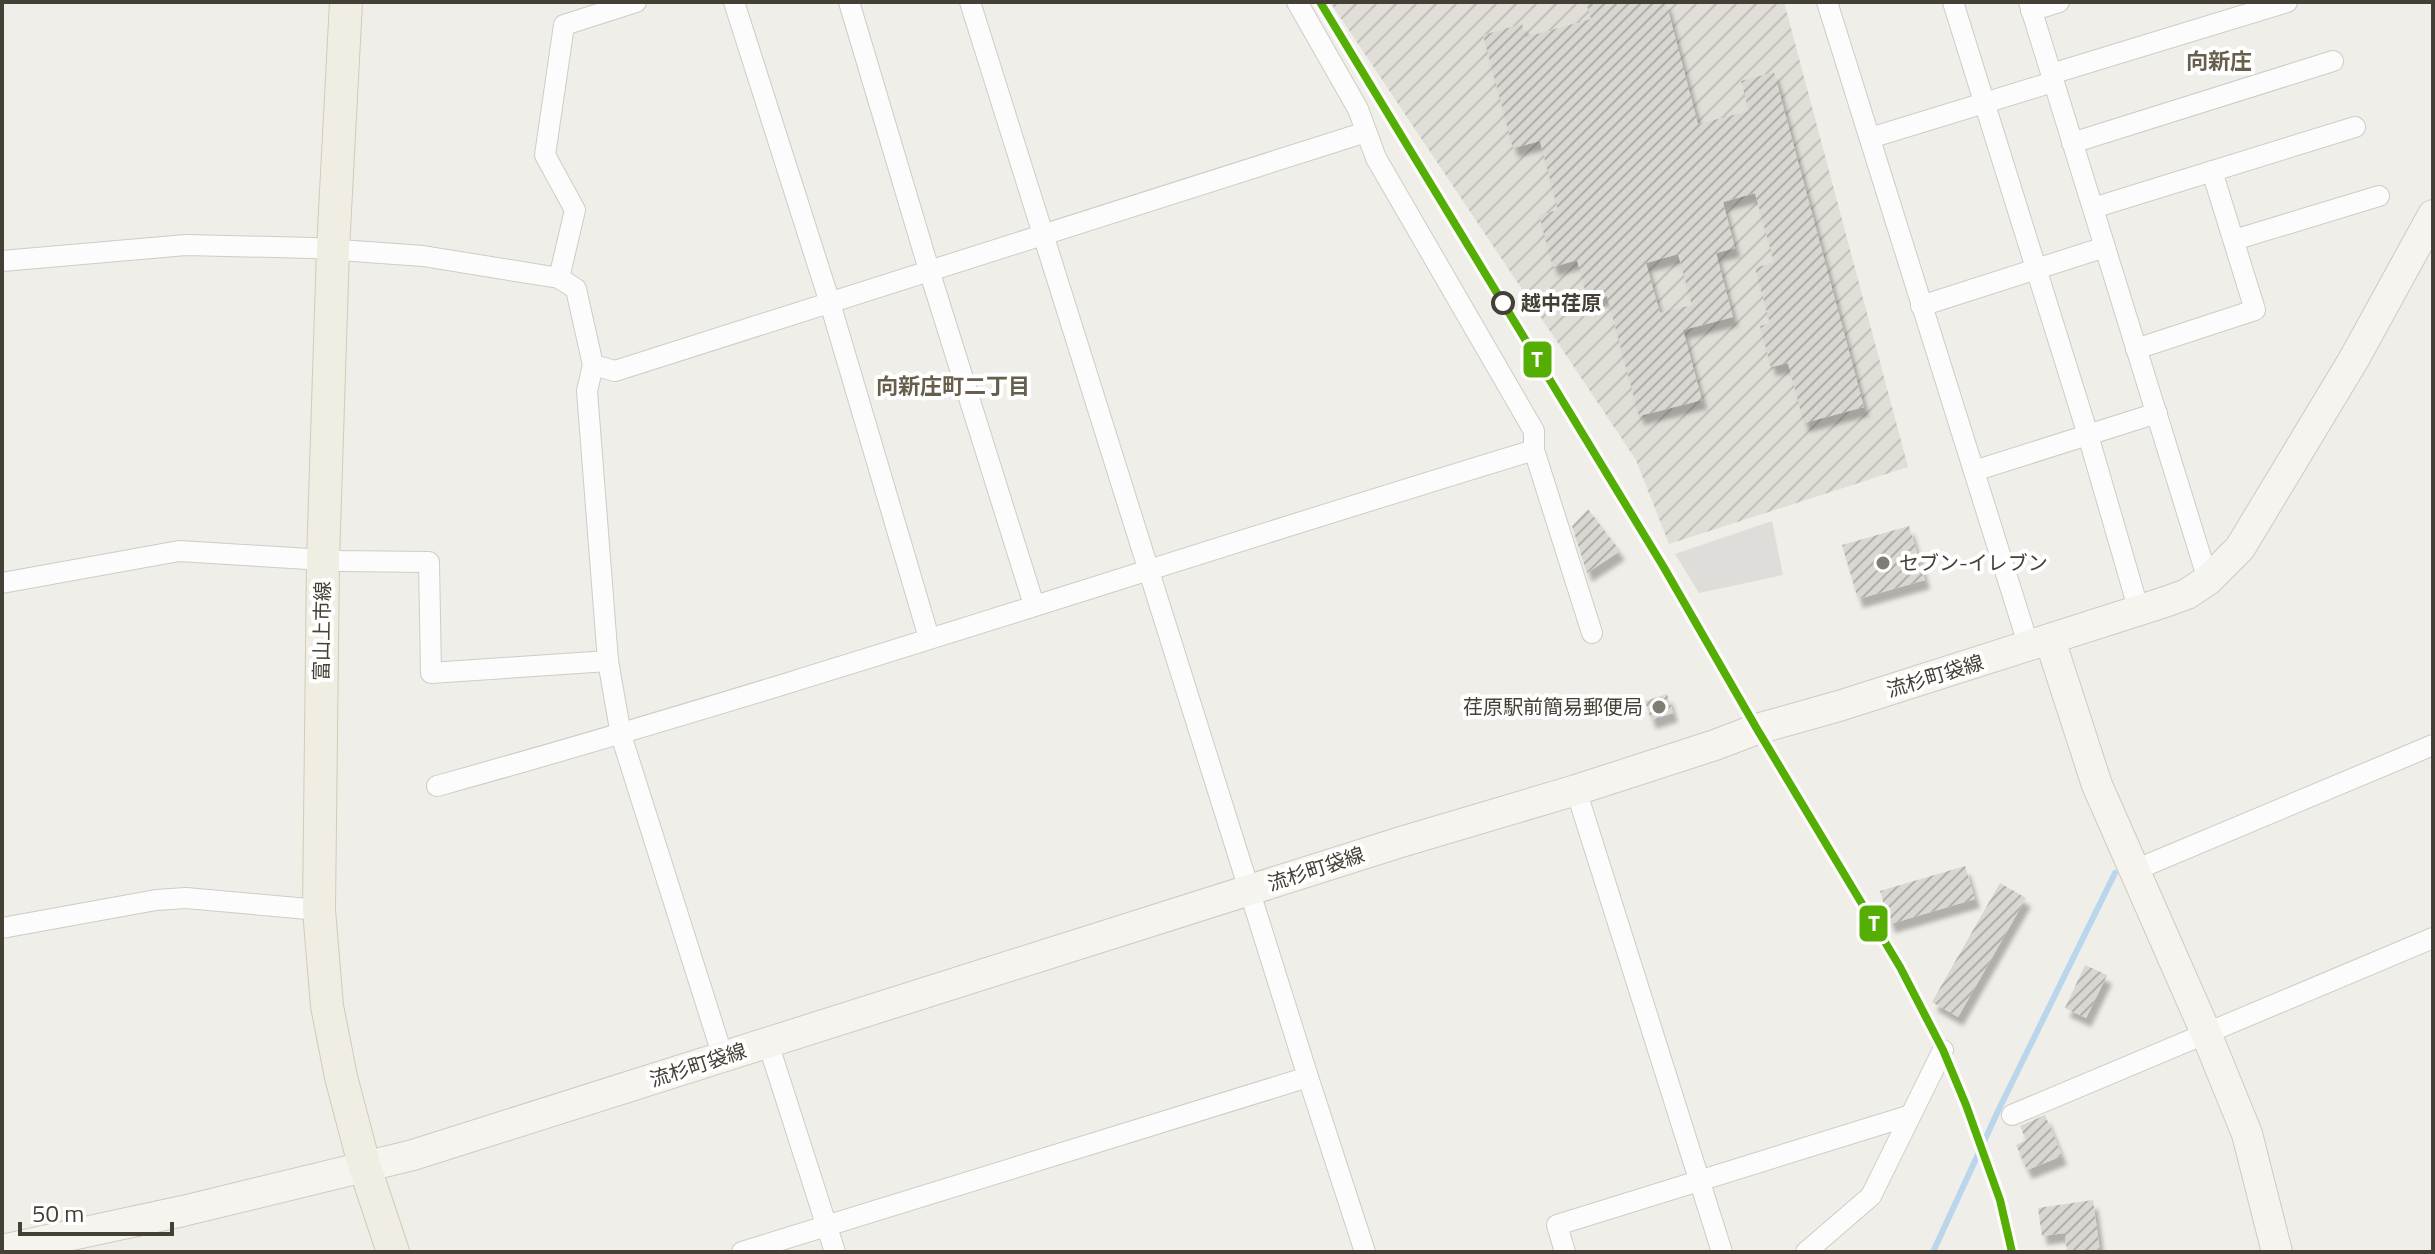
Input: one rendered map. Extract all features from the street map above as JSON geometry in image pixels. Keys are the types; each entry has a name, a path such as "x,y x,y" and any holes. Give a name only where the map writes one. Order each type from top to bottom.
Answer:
{"main road":[{"name":"富山上市線","path":"346,2 333,249 323,560 319,910 327,1006 341,1077 365,1168 393,1252"},
{"name":"流杉町袋線","path":"2,1250 365,1168 1576,790 1757,729 2040,643 2187,594 2208,580 2240,548 2354,359 2433,215"},
{"path":"2040,643 2097,785 2247,1134 2277,1252"}],"street":[{"path":"559,278 575,210 545,155 564,25 636,2"},
{"path":"734,2 830,303 929,638"},
{"path":"849,2 1034,605"},
{"path":"970,2 1365,1252"},
{"path":"1297,2 1358,109 1376,158 1534,431 1534,450 1592,633"},
{"path":"1827,2 1974,471 2040,643"},
{"path":"1953,2 2088,435 2139,611"},
{"path":"2059,2 2030,6 2208,580"},
{"path":"1870,138 2287,2"},
{"path":"2072,143 2333,61"},
{"path":"2093,208 2355,127"},
{"path":"593,365 615,371 1366,132"},
{"path":"2136,349 2255,310 2212,171"},
{"path":"2234,240 2379,196"},
{"path":"2,261 186,245 333,249 423,256 559,278 576,289 593,365 587,391 608,661 621,735 723,1057"},
{"path":"1921,306 2105,247"},
{"path":"1974,471 2157,413"},
{"path":"437,786 621,735 1534,450"},
{"path":"2,583 179,551 323,560 429,562 431,673 608,661"},
{"path":"2135,870 2433,745"},
{"path":"1576,790 1722,1252"},
{"path":"2,928 156,900 186,898 319,910"},
{"path":"2012,1115 2433,938"},
{"path":"768,1043 835,1252"},
{"path":"1806,1252 1871,1196 1943,1050"},
{"path":"742,1252 1308,1077"},
{"path":"1565,1252 1557,1225 1911,1115"}],"shaded area":[{"path":"1330,2 1784,2 1908,467 1669,544 1636,460"},
{"path":"1772,521 1783,575 1699,593 1675,554"}],"building":[{"path":"1586,2 1666,2 1698,124 1749,111 1741,81 1774,72 1864,407 1804,423 1788,363 1771,367 1760,326 1770,323 1755,268 1774,262 1755,193 1723,202 1735,248 1716,253 1733,317 1683,330 1702,400 1639,416 1607,296 1588,301 1577,260 1553,267 1539,215 1558,210 1540,141 1513,148 1483,35 1522,24 1526,37 1591,19","holes":["1678,254 1692,305 1660,313 1646,263"]},
{"path":"1588,509 1620,551 1587,573 1572,526"},
{"name":"セブン-イレブン","path":"1909,526 1925,580 1858,599 1842,545"},
{"path":"1667,694 1673,713 1651,720 1645,701"},
{"path":"1965,866 1975,899 1890,924 1880,891"},
{"path":"2000,883 2026,898 1958,1017 1932,1002"},
{"path":"2085,965 2107,975 2086,1018 2065,1008"},
{"path":"2045,1115 2062,1156 2027,1170 2016,1145 2026,1140 2020,1126"},
{"path":"2093,1200 2100,1252 2067,1252 2065,1233 2042,1236 2038,1208"}],"waterway":[{"path":"1933,1252 1998,1111 2115,873"}],"transit line":[{"name":"T","path":"1320,2 1663,566 1900,967 1943,1050 1966,1105 2000,1200 2012,1252"}],"place":[{"name":"越中荏原","path":"1503,303"},
{"name":"セブン-イレブン","path":"1883,563"},
{"name":"荏原駅前簡易郵便局","path":"1659,707"}],"district":[{"name":"向新庄","path":"2219,61"},
{"name":"向新庄町二丁目","path":"953,386"}]}
